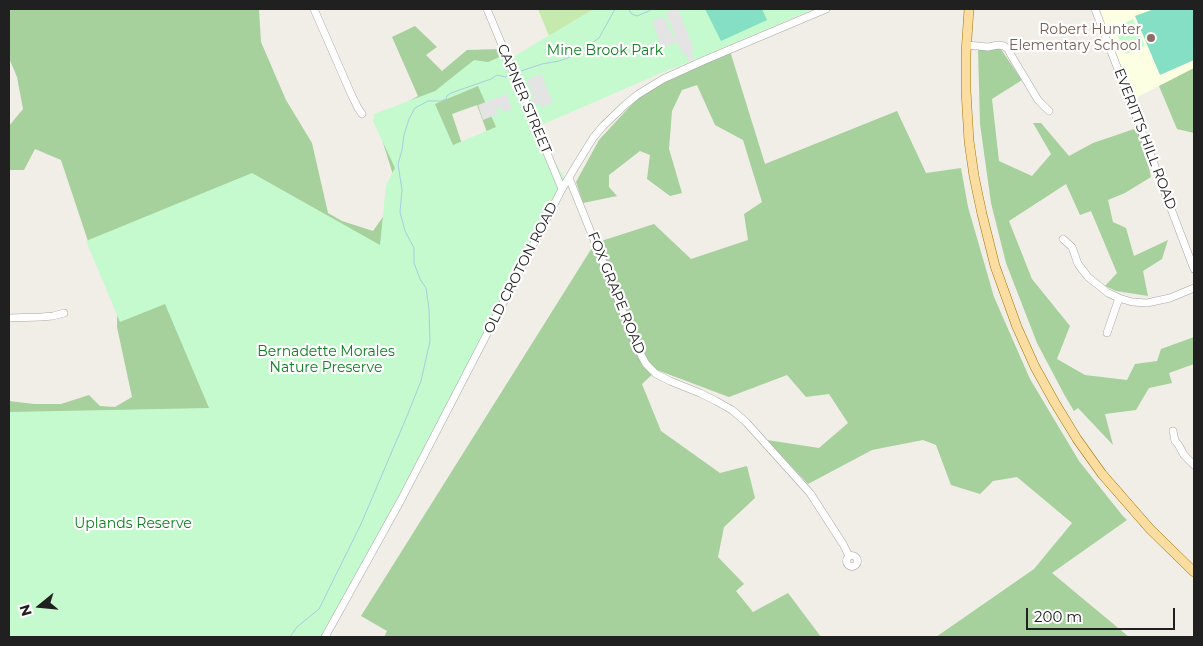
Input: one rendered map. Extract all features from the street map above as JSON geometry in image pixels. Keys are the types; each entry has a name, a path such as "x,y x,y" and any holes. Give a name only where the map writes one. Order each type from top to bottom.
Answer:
{"main road":[{"path":"969,9 966,68 967,114 974,176 995,266 1017,327 1035,367 1055,403 1102,474 1145,524 1194,572"}],"street":[{"path":"314,9 352,96 362,114"},
{"name":"CAPNER STREET","path":"487,9 562,189"},
{"name":"OLD CROTON ROAD","path":"325,637 401,500 562,189 603,126 637,95 663,79 826,9"},
{"name":"EVERITTS HILL ROAD","path":"1095,9 1194,269"},
{"path":"967,45 988,47 998,45 1008,49 1038,100 1050,111"},
{"name":"FOX GRAPE ROAD","path":"568,178 638,349 646,364 656,374 700,392 732,410 746,422 810,493 849,556"},
{"path":"1063,239 1072,247 1078,264 1088,277 1101,288 1119,298 1132,302 1147,303 1170,298 1194,288"},
{"path":"1107,333 1119,298"},
{"path":"9,318 53,316 64,313"},
{"path":"1173,432 1175,441 1184,455 1194,465"}],"shaded area":[{"path":"673,9 678,9 694,49 691,51 694,59 688,61 677,42 662,48 652,21 664,17 673,37 675,36 666,13"},
{"name":"Robert Hunter Elementary School","path":"1097,9 1194,9 1194,68 1132,100"},
{"path":"541,74 553,103 542,107 539,103 533,105 531,100 533,97 527,80"},
{"path":"507,94 512,109 503,112 500,107 496,109 498,114 483,120 478,105"}],"green space":[{"name":"Uplands Reserve","path":"9,9 259,9 261,42 286,100 312,143 328,213 342,221 373,231 399,194 376,120 418,96 392,37 415,26 437,47 426,55 442,71 467,50 500,49 516,90 321,633 329,637 9,637 9,401 34,404 61,404 89,395 100,406 115,407 132,397 117,327 118,271 93,256 61,160 35,149 24,170 9,170 9,126 23,109 17,77 9,58","holes":["477,105 488,135 462,144 452,114"]},
{"path":"538,9 594,9 549,36"},
{"name":"Mine Brook Park","path":"594,9 814,9 539,126 511,58"},
{"path":"705,9 762,9 767,20 721,41"},
{"path":"1154,9 1194,9 1194,60 1160,75 1135,16"},
{"path":"1133,19 1145,46 1126,54 1114,28"},
{"path":"998,45 1022,80 992,99 999,161 1032,176 1051,154 1033,123 1041,123 1069,156 1093,143 1140,127 1151,177 1125,193 1108,200 1113,222 1126,228 1134,256 1168,240 1162,259 1143,271 1148,296 1116,291 1105,286 1117,273 1091,211 1080,215 1066,184 1009,221 1032,279 1070,326 1057,359 1085,375 1127,380 1135,364 1157,361 1161,349 1194,337 1194,364 1169,373 1172,383 1149,388 1136,410 1105,414 1113,445 1078,408 1074,411 1065,396 1037,343 1006,263 991,203 980,124 978,49"},
{"path":"730,51 765,164 897,111 926,173 961,168 968,207 994,297 1030,379 1079,461 1127,520 1052,573 1129,637 936,637 1034,569 1072,523 1017,477 993,481 980,494 951,485 936,445 923,440 872,450 808,484 767,440 819,448 848,423 829,394 806,397 787,375 729,397 657,370 642,384 661,431 720,473 747,466 755,498 724,527 718,557 744,584 736,591 753,612 788,593 821,637 384,637 387,631 361,616 595,243 654,224 691,259 748,240 744,214 762,202 743,140 715,125 697,85 682,90 672,111 669,149 682,193 670,196 647,179 650,155 640,151 609,175 609,187 617,196 583,203 576,182 599,140 646,89"},
{"name":"Bernadette Morales Nature Preserve","path":"502,56 526,113 564,177 422,453 342,601 320,637 9,637 9,412 209,408 165,304 120,322 86,241 252,173 380,245 386,185 395,168 373,121 374,114 435,91 474,60 488,62","holes":["478,86 496,127 453,145 435,104"]},
{"path":"1194,68 1194,133 1177,129 1159,86"}],"waterway":[{"path":"518,72 573,56 599,38 615,9"},
{"path":"628,9 637,16 652,9"},
{"path":"290,637 297,627 319,609 361,524 421,381 430,341 429,309 426,288 420,279 414,263 414,248 405,231 400,212 402,190 398,164 409,119 415,108 428,101 441,101 446,99 451,93 491,79 497,75 505,77 510,75"}],"place":[{"name":"Robert Hunter Elementary School","path":"1151,38"}]}
